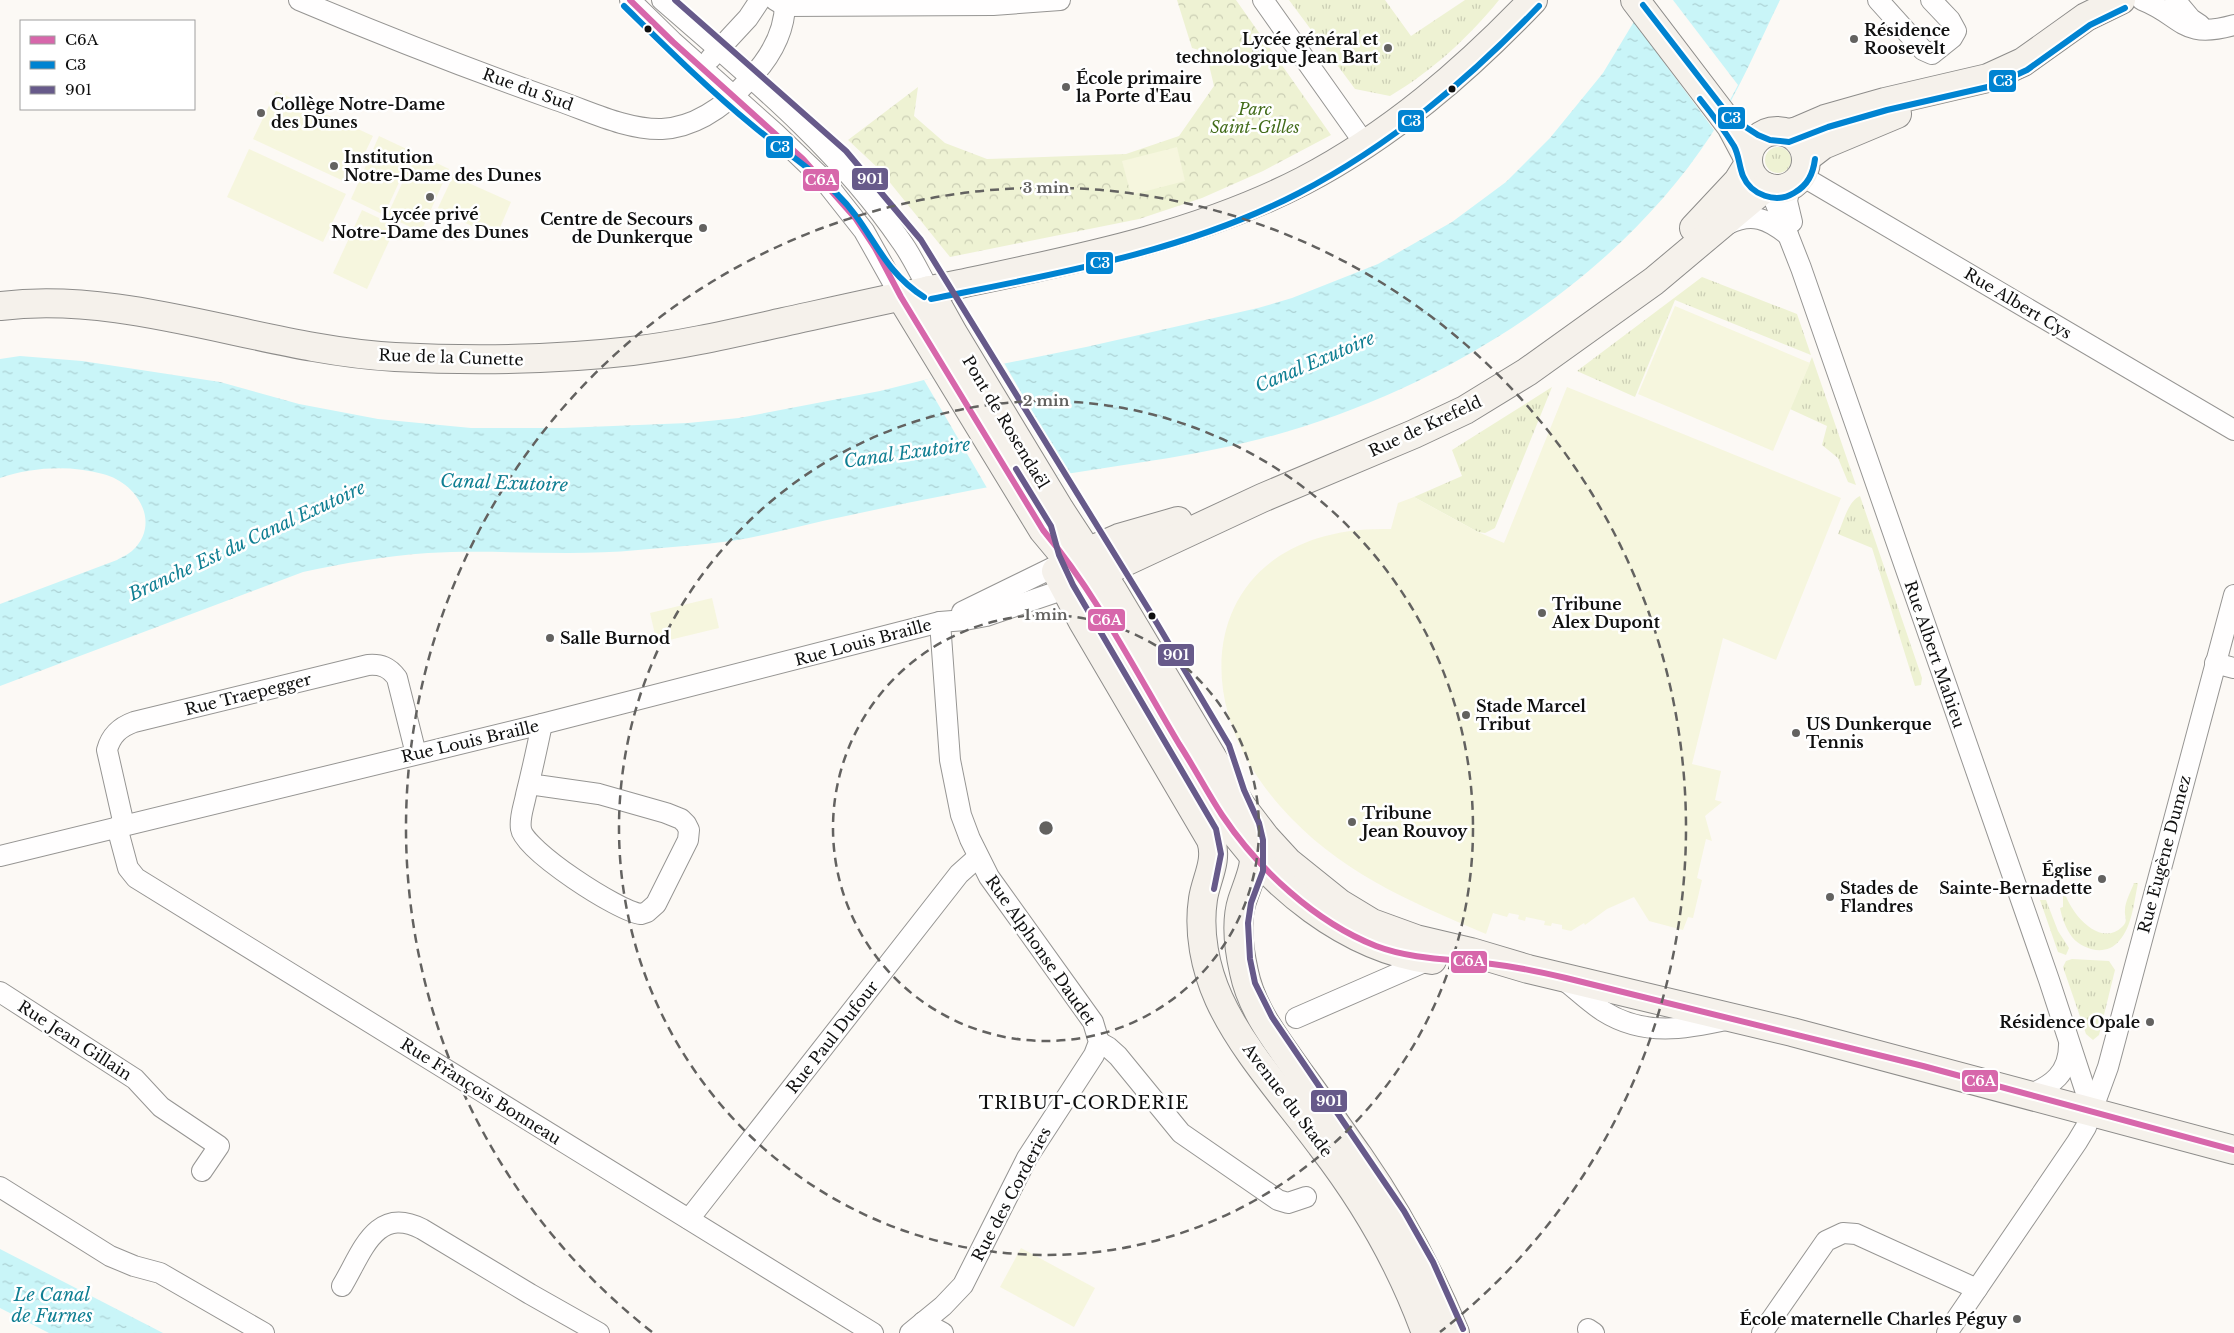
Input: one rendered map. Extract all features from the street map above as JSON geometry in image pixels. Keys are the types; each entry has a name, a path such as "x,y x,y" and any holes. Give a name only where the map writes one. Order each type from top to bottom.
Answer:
{"main road":[{"path":"1635,0 1738,121 1780,132 1800,142 1787,179 1755,180 1748,162 1738,121 1730,104 1650,0"},
{"path":"2061,35 2091,0"},
{"path":"1748,162 1750,149 1756,140 1780,132 1797,132 1825,119 1890,101 1975,82 2014,67 2092,14 2121,0"},
{"name":"Rue de la Cunette","path":"0,306 58,302 85,303 130,310 275,340 360,353 456,359 511,360 615,353 678,344 1126,247 1245,208 1289,188 1365,144 1409,114 1458,74 1525,6"},
{"name":"Rue de Krefeld","path":"1076,570 1128,535 1262,498 1414,434 1465,410 1527,372 1661,276 1715,231 1787,179 1823,145 1975,82"},
{"name":"Rue de Krefeld","path":"1602,317 1687,236 1738,182 1748,162"},
{"path":"929,290 941,338"},
{"path":"901,296 941,338"},
{"name":"Pont de Rosendaël","path":"941,338 1052,520"},
{"path":"1052,520 1076,570 1222,816 1255,857"},
{"path":"1052,520 1076,570 1240,804 1266,838 1294,881"},
{"name":"Avenue du Stade","path":"1076,570 1205,826 1213,846 1212,870 1203,898 1202,932 1209,971 1220,1000 1229,1019 1252,1053 1364,1204 1404,1280 1426,1333"},
{"name":"Avenue du Stade","path":"1240,804 1251,826 1255,857 1252,876 1240,911 1239,922 1241,960 1247,986 1259,1013 1392,1208 1425,1266 1455,1333"},
{"path":"1212,870 1231,860 1255,857 1274,859 1294,881 1329,896 1372,922 1405,935 1434,952 1528,969 1734,1018 2234,1150"},
{"path":"1240,911 1252,895 1261,888 1294,881"}],"street":[{"name":"Rue du Sud","path":"299,0 486,75 636,126 663,129 681,126 705,116 734,96 751,78 774,49 782,2"},
{"path":"630,0 823,179 856,219 901,296"},
{"path":"662,0 808,130 872,204 901,241 929,290"},
{"path":"702,68 752,13 760,0"},
{"path":"782,2 994,3 1060,0"},
{"path":"1262,0 1365,144"},
{"path":"1878,0 1923,50 1932,54 1954,36 1956,31 1953,24 1931,0"},
{"path":"2142,0 2187,27 2198,30 2234,25"},
{"path":"2175,0 2190,20 2208,29"},
{"path":"775,133 814,161 848,192 872,223 900,270 912,281 929,290"},
{"name":"Rue Albert Mahieu","path":"1787,179 1788,235 2092,1111"},
{"name":"Rue Albert Mahieu","path":"1787,179 1787,205 1801,268"},
{"name":"Rue Albert Cys","path":"1787,179 2234,430"},
{"name":"Rue de Krefeld","path":"1715,231 1738,220 1755,217 1772,222 1788,235"},
{"name":"Rue Louis Braille","path":"0,856 549,722 940,622 1076,570"},
{"name":"Rue Eugène Dumez","path":"1947,1333 2077,1142 2092,1111 2108,1067 2225,665 2234,595"},
{"name":"Rue Alphonse Daudet","path":"940,622 950,760 961,814 978,857 989,877 1093,1022 1098,1042 1108,1047 1118,1056 1168,1119 1188,1138 1278,1200 1288,1203 1306,1197"},
{"name":"Rue Traepegger","path":"121,826 108,756 108,744 122,727 162,715 368,665 380,665 390,670 398,678 416,754"},
{"path":"535,785 591,793 638,804 678,818 686,824 689,830 688,840 656,904 651,910 640,914 625,910 581,883 529,843 522,833 521,822 535,785 549,722"},
{"name":"Rue François Bonneau","path":"121,826 128,868 136,878 873,1333"},
{"name":"Rue Paul Dufour","path":"689,1220 959,874 978,857"},
{"path":"1296,1018 1434,952"},
{"name":"Rue Jean Gillain","path":"0,992 135,1079 167,1112 219,1146 202,1170"},
{"name":"Rue Albert Mahieu","path":"2028,1095 2044,1088 2061,1075 2067,1063 2069,1041"},
{"name":"Rue des Corderies","path":"916,1328 950,1300 962,1285 1027,1158 1048,1122 1094,1055 1098,1042"},
{"path":"0,1187 110,1256 160,1273 264,1333"},
{"path":"342,1286 378,1228 389,1222 408,1222 422,1228 530,1294 599,1333"},
{"path":"1762,1333 1826,1241 1843,1233 1856,1234 1977,1289"},
{"path":"916,1328 943,1333"}],"green space":[{"name":"Parc Saint-Gilles","path":"1177,0 1236,0 1331,135 1263,171 1202,198 1139,219 950,257 879,169 848,140 918,87 914,116 945,143 987,159 1126,154 1179,136 1214,86 1206,52 1192,48"},
{"name":"Lycée général et technologique Jean Bart","path":"1289,0 1385,0 1411,36 1465,0 1499,0 1449,53 1405,87 1390,96 1355,89"},
{"path":"276,91 373,136 350,184 253,139"},
{"path":"379,136 413,152 384,215 351,199"},
{"path":"1177,147 1185,181 1131,195 1122,161"},
{"path":"1778,147 1787,151 1791,160 1787,169 1778,173 1769,169 1765,160 1769,151"},
{"path":"249,149 346,194 323,242 227,197"},
{"path":"416,153 449,169 421,232 387,216"},
{"path":"453,176 511,202 496,237 437,210"},
{"path":"362,210 396,226 367,289 333,273"},
{"path":"1702,277 1797,314 1811,355 1675,300 1635,397 1577,371"},
{"path":"1675,306 1810,363 1773,451 1638,394"},
{"path":"1812,357 1856,485 1848,482 1838,458 1822,445 1827,426 1790,409"},
{"path":"1552,387 1495,528 1485,533 1478,532 1414,497 1462,476 1452,450"},
{"name":"Stade Marcel Tribut","path":"1567,387 1841,498 1776,660 1723,638 1692,764 1721,771 1715,800 1722,802 1705,816 1712,841 1706,839 1697,878 1702,880 1693,918 1688,917 1683,930 1649,921 1634,897 1607,909 1585,925 1584,923 1571,931 1562,929 1562,925 1552,923 1551,926 1544,925 1545,921 1526,917 1525,921 1518,919 1519,915 1509,913 1507,917 1493,913 1486,934 1401,896 1350,867 1302,829 1280,806 1247,759 1227,711 1221,664 1229,620 1250,583 1284,553 1331,535 1391,529 1398,503 1414,497 1478,532 1504,543"},
{"path":"1860,496 1922,678 1921,685 1915,686 1872,548 1838,534 1849,507"},
{"path":"712,598 719,628 657,643 650,613"},
{"path":"2134,883 2138,883 2130,922 2114,946 2108,949 2096,950 2083,946 2072,937 2064,923 2060,908 2063,907 2063,885 2070,904 2084,923 2093,930 2113,933 2122,927 2126,921 2126,904"},
{"path":"2040,900 2046,900 2058,931 2069,948 2066,955 2058,952"},
{"path":"2072,959 2109,961 2115,970 2099,1035 2093,1040 2086,1034 2063,967 2066,961"},
{"path":"1021,1248 1095,1288 1074,1327 1000,1287"}],"water":[{"path":"1647,0 1780,0 1739,86 1711,135 1670,190 1623,240 1570,286 1513,327 1453,363 1390,394 1325,419 1260,439 1198,453 970,491 731,541 612,552 428,553 381,558 303,572 0,686 0,604 117,560 127,554 133,550 141,539 145,527 145,516 135,494 126,485 115,478 103,474 77,469 51,468 25,471 0,478 0,359 20,356 82,361 220,382 299,404 378,419 471,428 563,428 688,423 739,418 880,391 924,380 1086,347 1258,308 1292,298 1378,264 1452,222 1506,182 1550,138 1603,73"},
{"name":"Le Canal de Furnes","path":"0,1249 163,1333 49,1333 0,1308"}],"pier":[{"path":"1647,0 1673,0 1738,85 1714,130 1634,22"},
{"path":"1004,363 1068,473 987,488 924,380"}],"transit line":[{"name":"C6A","path":"630,0 673,42 803,159 856,219 875,248 901,297 1043,530 1063,555 1115,634 1222,815 1253,855 1310,909 1353,936 1390,951 1419,957 1511,967 1566,978 1923,1066 2234,1150"},
{"name":"901","path":"675,0 846,151 921,240 1149,610 1229,745 1244,790 1259,823 1263,840 1263,871 1251,903 1248,923 1250,959 1255,983 1272,1017 1404,1211 1433,1262 1463,1329"},
{"name":"C3","path":"1643,5 1730,117 1758,135 1770,140 1789,142 1828,127 1887,110 1992,86 2027,70 2090,25 2125,8"},
{"name":"C3","path":"624,6 719,97 763,134 807,167 837,194 849,207 896,274 924,297"},
{"name":"C3","path":"931,299 1072,270 1165,246 1211,231 1299,193 1365,154 1427,109 1484,60 1539,6"},
{"name":"C3","path":"1700,99 1734,146 1743,176 1747,183 1758,193 1780,198 1794,193 1809,179 1815,159"},
{"name":"901","path":"1016,469 1051,526 1059,555 1073,585 1216,829 1221,854 1214,889"}],"place":[{"name":"Résidence Roosevelt","path":"1854,39"},
{"name":"Lycée général et technologique Jean Bart","path":"1388,48"},
{"name":"École primaire la Porte d'Eau","path":"1066,87"},
{"name":"Collège Notre-Dame des Dunes","path":"261,113"},
{"name":"Institution Notre-Dame des Dunes","path":"334,166"},
{"name":"Lycée privé Notre-Dame des Dunes","path":"430,197"},
{"name":"Centre de Secours de Dunkerque","path":"703,228"},
{"name":"Tribune Alex Dupont","path":"1542,613"},
{"name":"Salle Burnod","path":"550,638"},
{"name":"Stade Marcel Tribut","path":"1466,715"},
{"name":"US Dunkerque Tennis","path":"1796,733"},
{"name":"Tribune Jean Rouvoy","path":"1352,822"},
{"name":"Église Sainte-Bernadette","path":"2102,879"},
{"name":"Stades de Flandres","path":"1830,897"},
{"name":"Résidence Opale","path":"2150,1022"},
{"name":"École maternelle Charles Péguy","path":"2017,1319"}],"district":[{"name":"TRIBUT-CORDERIE","path":"1084,1103"}],"water label":[{"name":"Canal Exutoire","path":"1315,362"},
{"name":"Canal Exutoire","path":"907,453"},
{"name":"Canal Exutoire","path":"504,483"},
{"name":"Branche Est du Canal Exutoire","path":"247,541"}]}
